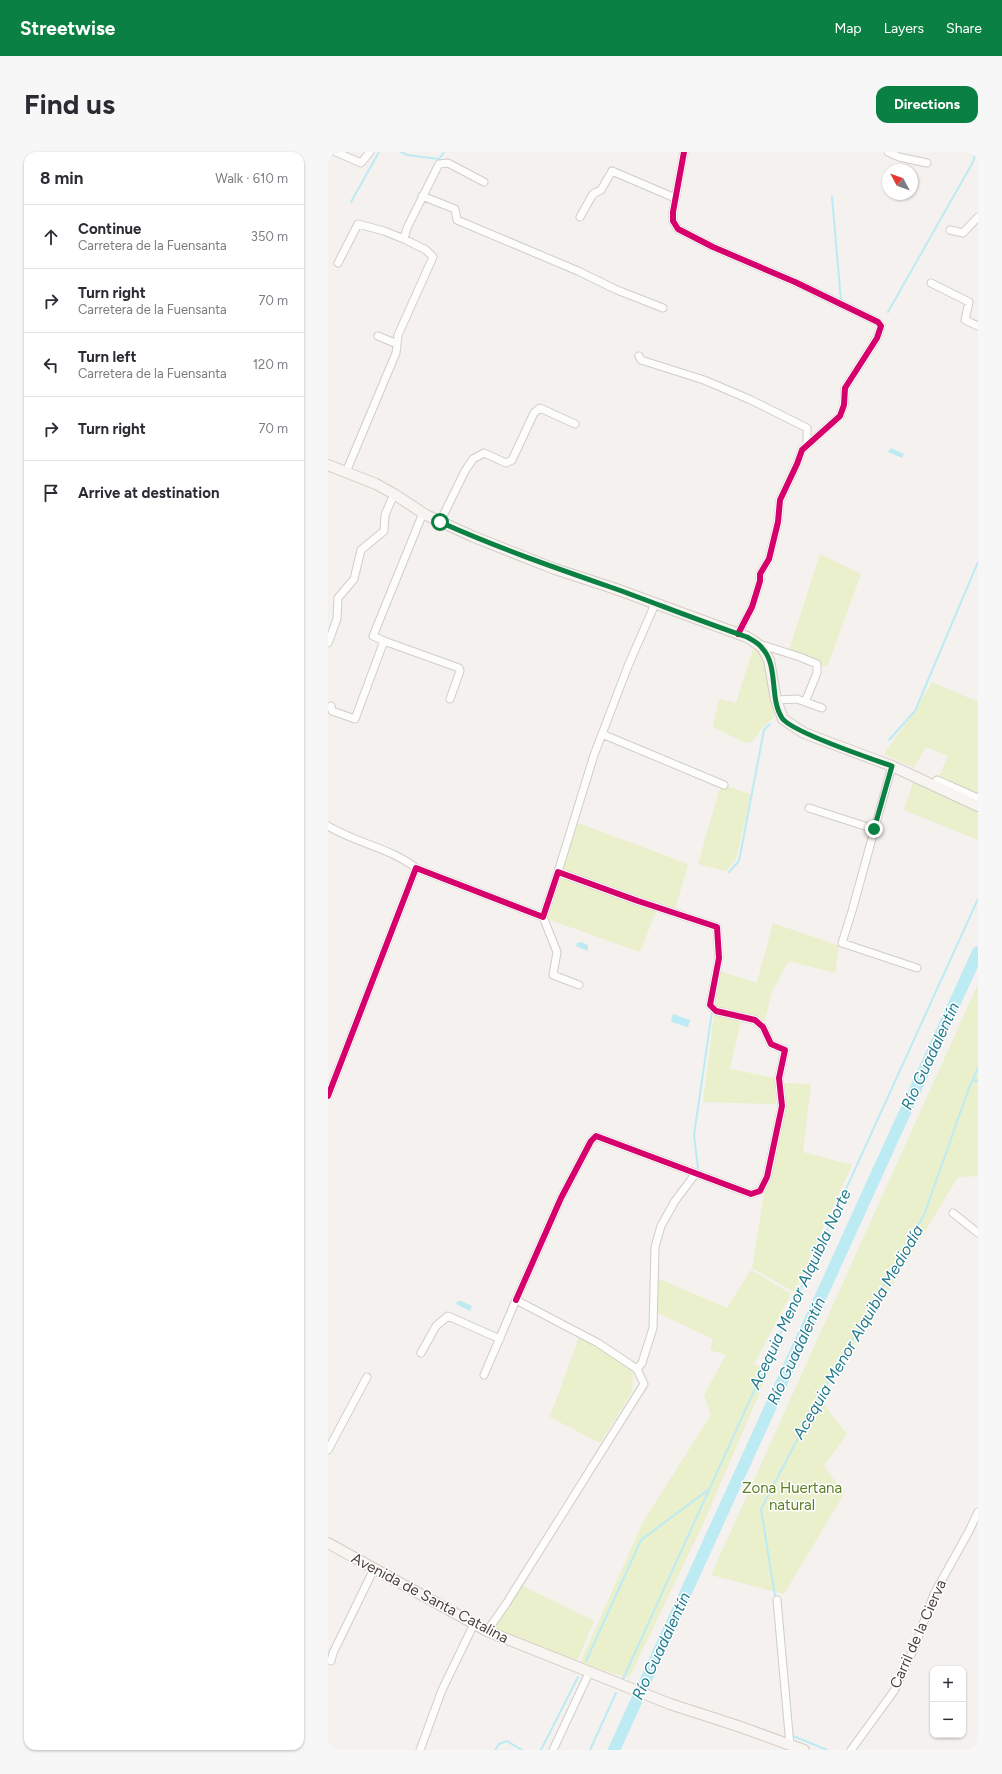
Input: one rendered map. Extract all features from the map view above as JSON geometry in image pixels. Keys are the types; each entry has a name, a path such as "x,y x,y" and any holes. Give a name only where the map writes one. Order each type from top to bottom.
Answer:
{"main road":[{"path":"328,465 376,484 423,513 474,537 555,569 738,634 762,647 769,660 776,700 783,719 800,731 892,766 978,806"},
{"name":"Avenida de Santa Catalina","path":"328,1543 487,1631 628,1688 804,1750"}],"street":[{"path":"336,152 361,163 370,152"},
{"path":"684,152 673,212 673,221 678,229 713,247 795,282 878,322 881,326 877,338 845,388 844,406 840,416 802,450 780,500 778,522 769,559 760,574 760,581 752,607 738,634"},
{"path":"888,152 927,163"},
{"path":"404,238 406,228 439,164 448,163 484,182"},
{"path":"580,217 593,194 601,190 612,171 675,198"},
{"path":"422,196 456,209 457,220 578,271 617,290 662,308"},
{"path":"950,230 963,233 978,217"},
{"path":"338,263 358,224 404,238 426,250 433,256 398,335 396,353 346,472"},
{"path":"931,283 969,302 965,320 978,326"},
{"path":"378,336 397,344"},
{"path":"639,356 641,360 704,380 751,400 807,428 807,445"},
{"path":"440,522 465,471 473,460 484,453 506,463 512,460 534,412 540,408 575,424"},
{"path":"328,644 337,619 338,598 354,580 361,550 384,531 385,515 394,494"},
{"path":"423,513 373,636 459,668 460,671 450,699"},
{"path":"579,985 553,975 557,952 543,917 594,755 628,666 655,604"},
{"path":"331,706 332,711 355,719 384,641"},
{"path":"757,644 800,657 816,664 817,673 805,702"},
{"path":"776,700 797,699 822,708"},
{"path":"602,734 724,785"},
{"path":"892,766 842,944 917,968"},
{"path":"934,785 937,780 978,798"},
{"path":"810,808 874,829"},
{"path":"328,826 342,834 406,860 416,868 543,917"},
{"path":"328,1096 416,868"},
{"path":"484,1375 561,1198 590,1141 596,1136 751,1194 760,1191 767,1177 782,1106 779,1078 785,1050 771,1044 763,1027 755,1020 716,1011 710,1005 719,958 717,927 638,901 558,872"},
{"path":"637,1369 642,1363 653,1328 655,1247 661,1226 676,1201 696,1173"},
{"path":"953,1213 978,1233"},
{"path":"487,1631 506,1604 644,1384 637,1369 598,1344 516,1300"},
{"path":"421,1353 436,1326 448,1316 500,1339"},
{"path":"328,1450 367,1377"},
{"name":"Carril de la Cierva","path":"851,1750 894,1691 915,1646 934,1594 978,1512"},
{"path":"331,1661 333,1653 374,1568"},
{"path":"777,1600 790,1745"},
{"path":"420,1750 442,1690 474,1624"},
{"path":"553,1750 589,1673"}],"green space":[{"path":"820,554 861,574 827,667 788,653"},
{"path":"754,646 763,657 768,672 774,717 762,728 753,741 746,743 713,727 719,699 736,703"},
{"path":"932,682 978,702 978,796 938,778 948,756 926,747 914,768 884,754 915,711"},
{"path":"913,782 978,810 978,840 904,810"},
{"path":"724,785 751,795 736,859 726,871 698,864 719,791"},
{"path":"578,823 688,864 675,910 563,870"},
{"path":"561,878 656,911 640,952 547,919"},
{"path":"773,923 839,946 835,973 789,961 772,991 765,1021 716,1011 710,1005 716,970 757,983"},
{"name":"Zona Huertana natural","path":"978,984 978,1176 958,1177 874,1315 819,1398 847,1434 824,1466 844,1494 784,1594 711,1575"},
{"path":"714,1015 741,1020 730,1069 775,1078 776,1104 703,1102"},
{"path":"782,1083 811,1084 803,1152 852,1165 794,1292 752,1268"},
{"path":"751,1270 791,1294 754,1364 769,1371 703,1524 629,1678 580,1663 643,1522 711,1415 704,1395 726,1355 710,1350 713,1339 658,1313 657,1278 727,1308"},
{"path":"579,1337 633,1369 632,1392 600,1443 550,1417"},
{"path":"521,1585 594,1621 577,1662 493,1628"}],"water":[{"path":"891,448 904,454 902,458 888,452"},
{"path":"581,942 588,945 588,951 576,946 577,943"},
{"path":"673,1014 690,1020 688,1027 671,1022"},
{"path":"458,1301 472,1306 470,1311 456,1304"}],"waterway":[{"path":"351,202 379,152"},
{"path":"401,152 407,155 439,159 444,152"},
{"path":"888,312 973,162 976,152"},
{"path":"832,197 841,301"},
{"path":"889,740 915,711 978,562"},
{"path":"729,872 739,861 764,730 770,724"},
{"name":"Acequia Menor Alquibla Norte","path":"623,1679 978,899"},
{"name":"Río Guadalentín","path":"614,1750 978,952"},
{"path":"698,1168 694,1135 712,1012"},
{"name":"Acequia Menor Alquibla Mediodía","path":"775,1596 761,1509 819,1398 924,1215 969,1088 978,1068"},
{"name":"Acequia Menor Alquibla Mediodía","path":"973,1080 978,1081"},
{"path":"586,1661 641,1540 708,1490"},
{"path":"541,1750 578,1677"},
{"name":"Acequia Menor Alquibla Norte","path":"590,1750 616,1693"},
{"name":"Acequia Menor Alquibla Mediodía","path":"791,1735 827,1750"},
{"path":"495,1750 499,1744 507,1741 522,1750"}],"cycle path":[{"path":"684,152 673,212 673,221 678,229 713,247 795,282 878,322 881,326 877,338 845,388 844,405 840,416 802,450 780,500 778,522 769,559 760,574 760,581 752,607 738,634"},
{"path":"328,1096 416,868 543,917 558,872 638,901 717,927 719,958 710,1005 716,1011 755,1020 763,1027 771,1044 785,1050 779,1078 782,1106 767,1177 760,1191 751,1194 596,1136 591,1141 561,1198 516,1300"}],"route":[{"path":"440,522 555,569 616,589 747,637 762,647 769,660 774,680 776,700 783,719 804,733 892,766 874,829"}]}
